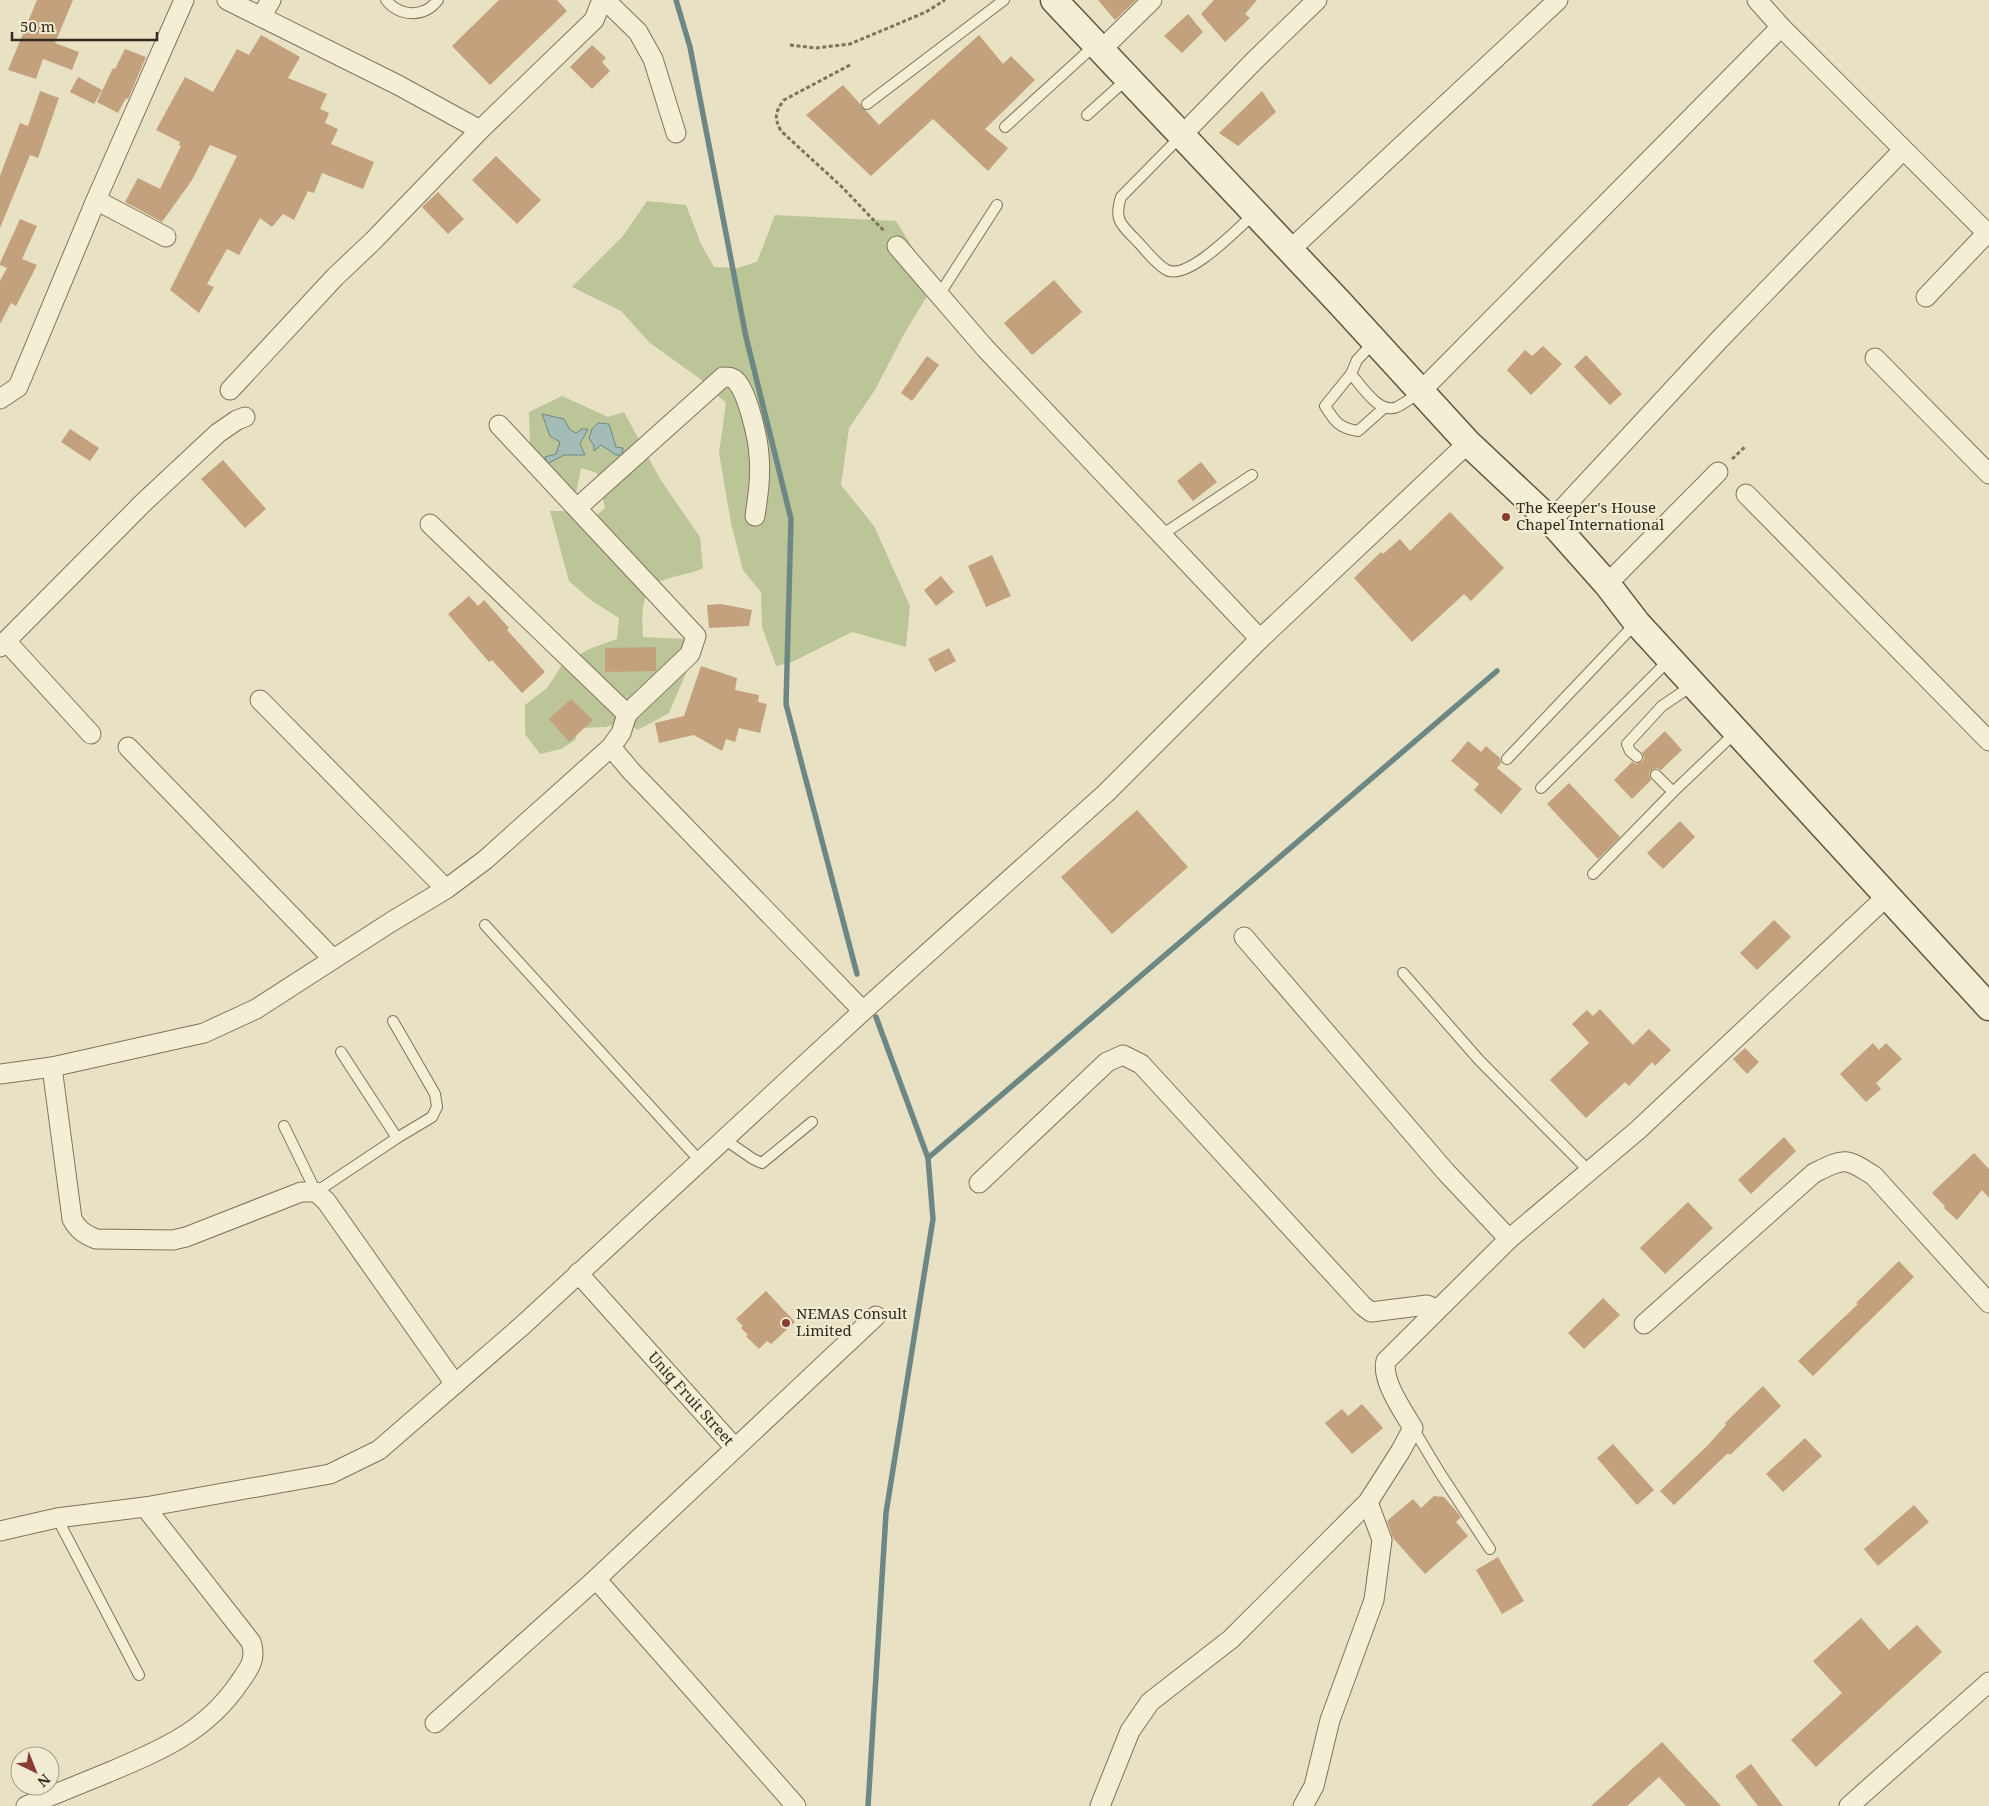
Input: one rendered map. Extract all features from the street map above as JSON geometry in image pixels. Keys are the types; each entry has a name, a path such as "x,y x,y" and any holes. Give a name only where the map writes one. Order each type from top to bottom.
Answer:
{"street":[{"path":"0,399 18,386 96,200 184,0"},
{"path":"227,0 398,85 480,130"},
{"path":"261,17 271,0"},
{"path":"230,390 335,277 373,241 480,130 594,20 604,0 638,32 653,59 676,133"},
{"path":"1054,0 1183,134 1468,443 1551,521 1607,584 1637,623 1886,897 1989,1007"},
{"path":"1098,47 1152,0"},
{"path":"1183,134 1254,60 1317,0"},
{"path":"1290,250 1558,0"},
{"path":"1757,0 1781,27 1988,234 1926,297"},
{"path":"1421,391 1781,27"},
{"path":"1551,521 1719,340 1903,150"},
{"path":"96,200 166,237"},
{"path":"898,246 985,348 1260,640"},
{"path":"1875,358 1989,474"},
{"path":"577,508 723,377 736,381 745,395 759,454 760,484 755,516"},
{"path":"92,734 3,644 143,503 218,434 236,420 245,417"},
{"path":"0,1074 52,1067 204,1033 256,1009 446,889 485,860 611,747 621,733 626,714 690,654 696,636 499,425"},
{"path":"0,1531 57,1518 145,1507 330,1474 379,1450 523,1325 862,1011 1106,793 1260,640 1468,443"},
{"path":"1607,584 1718,472"},
{"path":"1746,494 1989,741"},
{"path":"430,524 626,714"},
{"path":"260,700 446,889"},
{"path":"128,747 333,959"},
{"path":"611,747 631,771 862,1011"},
{"path":"1100,1806 1130,1731 1150,1702 1231,1639 1368,1502 1413,1428 1391,1388 1385,1367 1386,1361 1509,1239 1588,1170 1638,1130 1886,897"},
{"path":"1244,937 1445,1171 1509,1239"},
{"path":"979,1183 1107,1062 1123,1055 1142,1064 1363,1306 1371,1312 1420,1306 1438,1309"},
{"path":"52,1067 72,1219 77,1228 85,1235 96,1239 173,1240 186,1237 301,1192 316,1192 326,1201 455,1384"},
{"path":"1644,1324 1814,1173 1838,1162 1853,1162 1874,1176 1989,1303"},
{"name":"Uniq Fruit Street","path":"578,1273 735,1448 876,1316"},
{"path":"435,1723 596,1579 735,1448"},
{"path":"1303,1806 1314,1786 1330,1720 1374,1600 1382,1540 1368,1502"},
{"path":"26,1806 160,1751 197,1727 219,1709 252,1664 254,1651 251,1642 145,1507"},
{"path":"596,1579 796,1806"},
{"path":"1849,1806 1989,1682"}],"lane":[{"path":"386,0 390,5 410,13 423,13 438,0"},
{"path":"866,104 1004,0"},
{"path":"1005,127 1098,47"},
{"path":"1087,116 1128,78"},
{"path":"1183,134 1122,197 1118,208 1118,219 1124,228 1166,270 1177,272 1199,262 1256,213"},
{"path":"939,295 997,205"},
{"path":"1375,341 1356,360 1351,374 1325,406 1336,421 1344,428 1358,431 1384,408 1395,408 1421,391"},
{"path":"1351,374 1384,408"},
{"path":"1160,536 1252,475"},
{"path":"1507,759 1637,623"},
{"path":"1541,788 1670,659"},
{"path":"1637,757 1630,751 1627,744 1662,706 1694,685"},
{"path":"1593,874 1674,792 1737,732"},
{"path":"1656,775 1674,792"},
{"path":"485,925 700,1161"},
{"path":"1403,974 1479,1060 1588,1170"},
{"path":"284,1126 316,1192 397,1138 432,1118 437,1107 435,1094 393,1021"},
{"path":"341,1052 397,1138"},
{"path":"724,1139 762,1163 812,1122"},
{"path":"1413,1428 1490,1549"},
{"path":"57,1518 139,1675"}],"path":[{"path":"790,45 816,48 850,44 926,12 945,0"},
{"path":"850,65 784,100 777,110 775,120 781,131 842,187 898,246"}],"green space":[{"path":"647,201 686,205 701,244 714,267 737,268 757,262 775,215 896,221 935,283 904,334 875,390 849,428 841,485 874,526 910,606 906,647 852,632 792,662 776,666 762,627 761,592 743,570 731,523 719,453 726,403 699,378 650,343 621,311 572,287 623,236"},
{"path":"562,396 608,417 624,412 660,479 700,537 703,568 666,579 654,585 645,598 643,605 643,637 686,639 686,673 669,713 638,730 623,721 606,727 580,728 575,740 561,749 540,754 525,734 525,705 547,688 562,665 589,649 617,639 619,618 592,601 569,581 550,511 567,511 592,519 605,508 597,473 581,468 575,499 546,474 530,444 529,412"}],"water":[{"path":"542,414 564,419 570,430 576,433 582,429 588,429 580,444 585,455 564,455 547,464 545,457 556,454 560,442 550,436"},
{"path":"598,423 609,424 616,447 623,448 622,455 616,455 601,445 594,451 594,446 589,438 592,429"}],"building":[{"path":"37,0 73,0 55,43 79,52 72,70 43,59 36,79 8,70"},
{"path":"499,0 557,0 567,11 490,85 452,46"},
{"path":"1098,0 1136,0 1115,20"},
{"path":"1214,0 1257,0 1245,14 1250,18 1225,42 1201,14"},
{"path":"1188,14 1203,32 1182,53 1164,36"},
{"path":"261,35 300,57 288,78 327,94 320,109 329,113 325,123 338,129 331,144 374,162 363,189 322,173 314,193 308,191 294,220 283,214 272,227 260,218 239,255 227,249 207,284 214,287 199,313 170,290 237,156 210,145 192,180 162,222 125,202 138,178 160,189 181,146 179,145 180,142 156,130 185,77 213,92 237,49 249,55"},
{"path":"979,35 1003,64 1011,56 1035,80 985,129 1008,148 988,171 933,119 871,176 806,115 843,85 879,125"},
{"path":"592,45 606,58 602,62 610,71 592,89 570,67"},
{"path":"125,49 146,57 128,99 126,98 118,113 97,102 113,68 115,69"},
{"path":"78,77 102,90 94,104 70,92"},
{"path":"40,91 59,98 38,158 30,155 0,228 0,176 20,123 28,126"},
{"path":"1262,91 1276,112 1238,146 1219,133"},
{"path":"496,156 541,200 517,224 472,180"},
{"path":"438,192 464,219 448,234 422,207"},
{"path":"20,219 37,226 22,259 37,265 16,306 11,303 0,324 0,281 7,268 0,265 0,263"},
{"path":"1054,280 1082,312 1032,355 1004,323"},
{"path":"1543,346 1562,364 1531,395 1507,370 1525,350 1532,356"},
{"path":"1586,355 1622,394 1610,405 1574,367"},
{"path":"927,356 939,365 912,401 901,393"},
{"path":"70,429 99,448 90,461 61,442"},
{"path":"223,460 266,509 245,528 201,479"},
{"path":"1201,462 1217,482 1193,501 1177,481"},
{"path":"1450,512 1504,568 1471,601 1464,594 1412,642 1354,578 1381,552 1383,554 1400,539 1410,551"},
{"path":"992,555 1011,596 986,607 968,566"},
{"path":"941,576 954,592 936,606 924,590"},
{"path":"469,596 478,606 484,600 509,628 507,630 545,672 522,693 492,660 489,662 448,614"},
{"path":"721,604 752,610 749,626 709,628 707,605"},
{"path":"656,647 656,671 605,672 605,648"},
{"path":"949,648 956,661 935,672 928,659"},
{"path":"701,666 737,678 735,690 759,695 758,702 767,704 760,733 739,728 735,742 726,739 722,751 694,735 659,743 655,723 684,716"},
{"path":"571,699 593,720 569,742 549,719"},
{"path":"1665,731 1682,750 1661,770 1657,768 1652,770 1649,774 1651,780 1632,799 1614,780 1632,762 1636,764 1642,762 1644,758 1642,753"},
{"path":"1468,741 1481,752 1486,746 1500,758 1501,763 1497,768 1522,789 1501,814 1474,790 1479,784 1451,761"},
{"path":"1569,783 1620,837 1598,859 1547,804"},
{"path":"1137,810 1188,867 1112,934 1061,877"},
{"path":"1680,821 1695,837 1663,869 1647,853"},
{"path":"1774,920 1791,937 1757,970 1740,953"},
{"path":"1600,1009 1633,1045 1649,1029 1671,1050 1655,1066 1652,1062 1629,1086 1625,1082 1586,1118 1550,1080 1589,1043 1572,1024 1587,1010 1593,1016"},
{"path":"1873,1043 1879,1050 1886,1043 1902,1059 1876,1083 1881,1089 1866,1102 1840,1074"},
{"path":"1745,1048 1759,1062 1747,1074 1733,1059"},
{"path":"1784,1137 1796,1151 1751,1194 1738,1180"},
{"path":"1974,1153 1989,1169 1989,1198 1982,1190 1957,1220 1932,1193"},
{"path":"1688,1202 1713,1228 1665,1274 1640,1248"},
{"path":"1899,1261 1914,1277 1813,1376 1798,1361 1858,1304 1856,1303"},
{"path":"766,1291 795,1322 771,1344 767,1341 759,1349 746,1336 748,1335 741,1328 743,1326 736,1319"},
{"path":"1603,1298 1620,1315 1584,1349 1568,1333"},
{"path":"1763,1386 1781,1406 1674,1505 1660,1491 1708,1445 1726,1425 1725,1423"},
{"path":"1362,1404 1383,1428 1352,1454 1325,1423 1342,1409 1348,1416"},
{"path":"1805,1438 1822,1456 1783,1492 1766,1474"},
{"path":"1613,1444 1654,1490 1637,1505 1597,1458"},
{"path":"1434,1496 1444,1497 1457,1512 1461,1517 1456,1522 1468,1536 1425,1574 1393,1538 1387,1521 1413,1499 1421,1508"},
{"path":"1914,1505 1929,1522 1878,1566 1864,1549"},
{"path":"1498,1557 1524,1601 1502,1614 1476,1570"},
{"path":"1861,1618 1889,1650 1917,1625 1942,1652 1816,1767 1791,1740 1842,1693 1813,1661"},
{"path":"1662,1742 1721,1806 1686,1806 1659,1777 1627,1806 1591,1806"},
{"path":"1751,1764 1783,1806 1758,1806 1735,1776"}],"waterway":[{"path":"676,0 690,47 746,337 791,519 786,704 857,974"},
{"path":"928,1158 1497,671"},
{"path":"868,1806 886,1513 933,1219 928,1158 876,1017"}],"place":[{"name":"The Keeper's House Chapel International","path":"1506,517"},
{"name":"NEMAS Consult Limited","path":"786,1323"}]}
